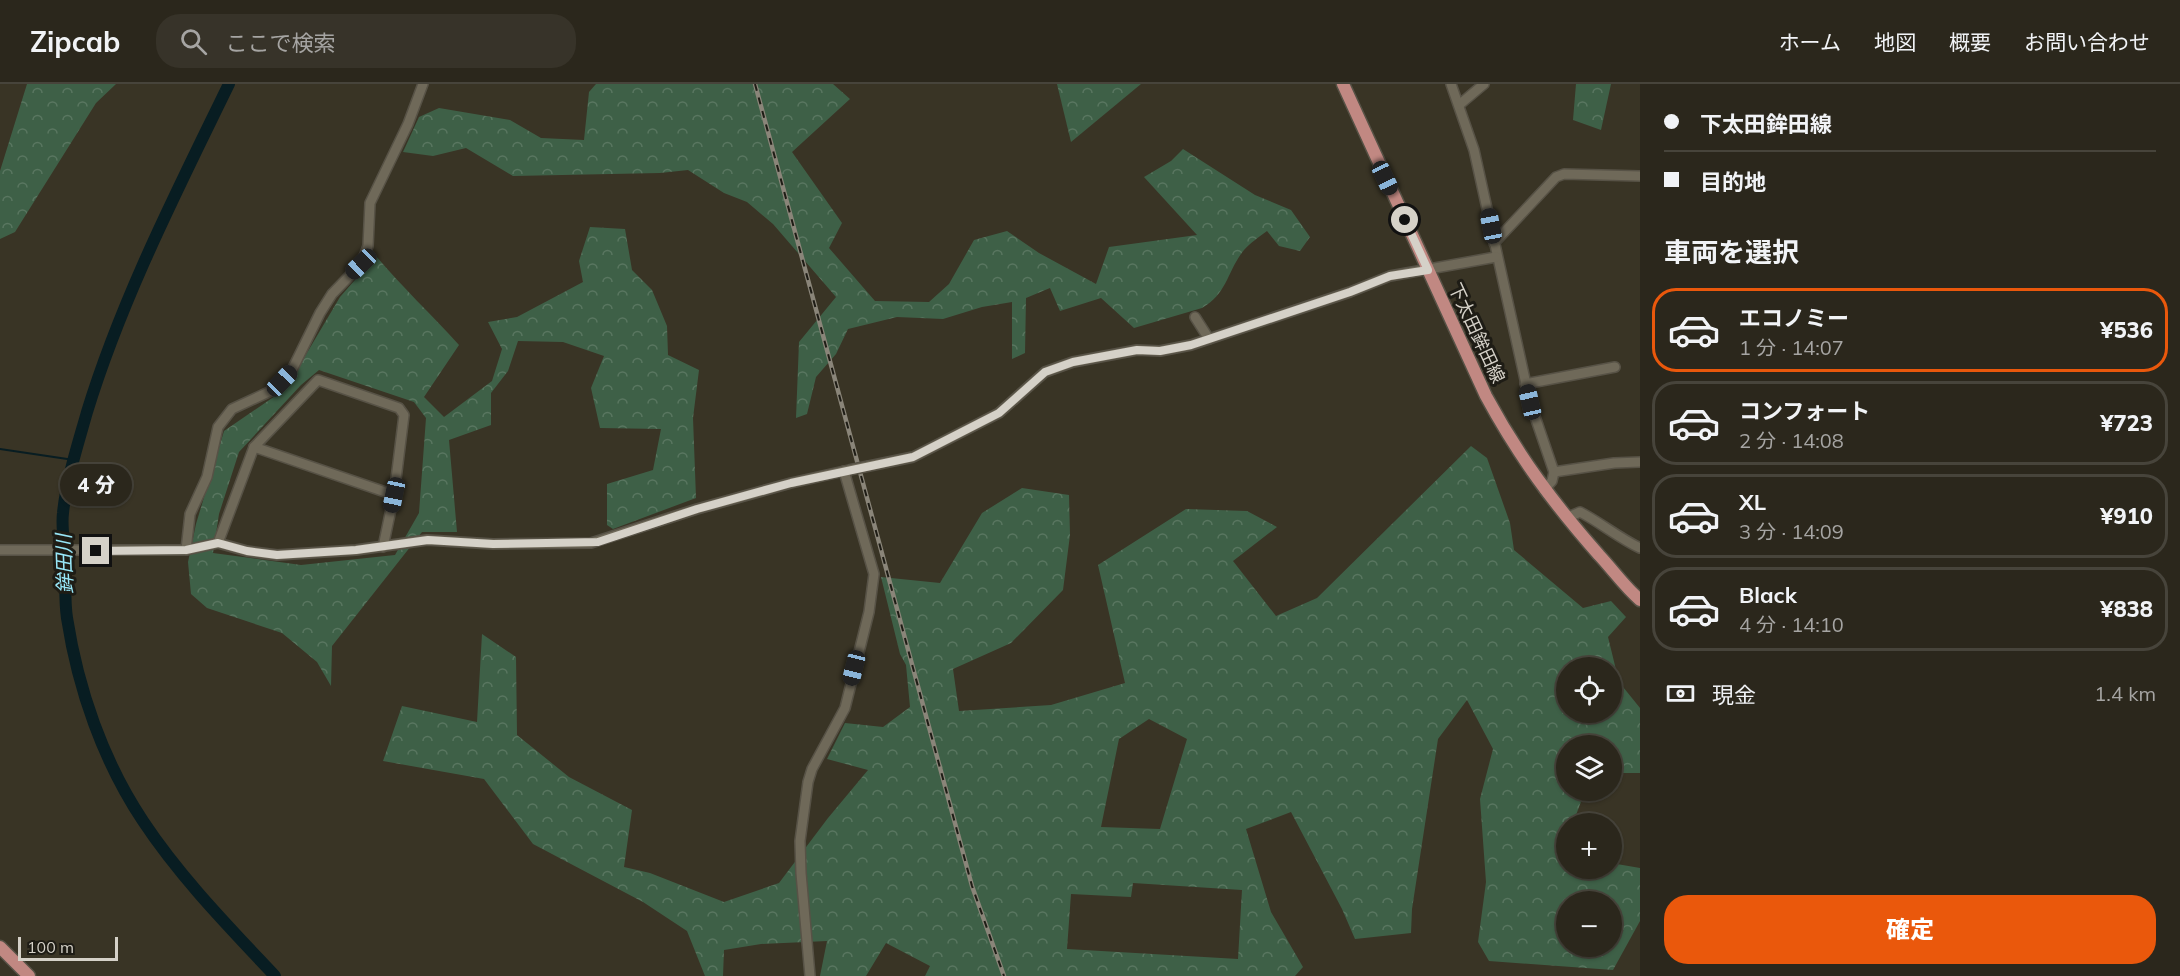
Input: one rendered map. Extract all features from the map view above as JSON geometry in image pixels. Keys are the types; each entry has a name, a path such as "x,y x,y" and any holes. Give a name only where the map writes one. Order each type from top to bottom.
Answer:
{"main road":[{"name":"下太田鉾田線","path":"1343,84 1507,435 1566,518 1640,600"},
{"path":"0,947 29,976"}],"street":[{"path":"186,550 190,514 207,477 218,427 232,408 273,390 291,372 326,303 361,264 368,246 370,203 408,124 423,84"},
{"path":"1451,84 1474,150 1525,384 1554,472 1552,481 1544,490"},
{"path":"1459,105 1484,84"},
{"path":"1494,243 1556,177 1564,174 1640,176"},
{"path":"0,550 186,550 218,543 247,551 277,555 383,547 428,540 493,544 591,543 718,503 791,483 913,457 999,413 1045,372 1073,362 1137,350 1160,351 1209,339 1350,292 1390,276 1496,257"},
{"path":"1195,317 1209,339"},
{"path":"1525,384 1615,367"},
{"path":"218,543 254,447 318,380 399,408 404,415 394,495 383,547"},
{"path":"254,447 394,495"},
{"path":"1554,472 1614,463 1640,462"},
{"path":"810,976 800,841 806,794 812,769 844,708 869,612 874,574 846,470"},
{"path":"1566,518 1580,512 1640,548"}],"green space":[{"path":"27,84 116,84 96,103 15,232 0,239 0,171"},
{"path":"596,84 833,84 850,99 792,152 842,223 829,248 875,301 929,302 949,284 974,240 1007,231 1039,253 1096,284 1109,247 1197,235 1144,177 1171,161 1183,149 1255,195 1291,210 1310,237 1300,251 1279,246 1267,231 1244,250 1222,289 1211,302 1202,308 1134,328 1101,298 1060,311 1050,288 1026,298 1025,353 1012,359 1012,302 982,307 943,319 897,317 848,329 836,354 816,377 807,414 796,418 799,342 836,297 773,224 747,202 724,193 688,170 660,173 513,176 466,148 433,156 403,152 419,117 439,108 510,120 541,138 584,140 589,92"},
{"path":"1057,84 1141,84 1071,142"},
{"path":"1576,84 1611,84 1601,130 1573,120"},
{"path":"590,227 625,229 632,270 652,290 667,326 668,355 699,370 693,418 696,498 613,529 607,525 607,484 653,470 661,429 600,428 591,388 604,356 563,342 518,341 508,371 491,393 491,425 449,440 457,532 422,532 332,646 331,686 317,662 282,633 207,608 191,594 188,562 196,524 224,431 278,394 298,368 340,297 376,256 459,345 424,397 444,417 492,381 502,349 488,322 517,317 583,282 579,261","holes":["319,370 414,402 426,418 419,513 395,555 301,565 213,553 219,514 239,452 301,385"]},
{"path":"1471,446 1487,458 1510,523 1514,550 1583,608 1611,601 1626,617 1608,637 1613,657 1556,657 1556,723 1622,723 1622,686 1640,708 1640,773 1622,773 1622,735 1556,735 1556,801 1581,801 1577,813 1556,813 1556,879 1622,879 1622,865 1640,868 1640,921 1622,954 1622,891 1556,891 1556,957 1620,957 1613,970 1489,961 1478,942 1486,882 1480,799 1493,749 1467,700 1438,739 1412,909 1411,933 1355,939 1342,909 1291,812 1246,829 1271,912 1303,967 1295,976 925,976 930,966 886,943 866,976 820,976 827,941 761,944 724,950 723,976 705,976 687,931 643,902 533,844 484,779 383,761 402,706 477,722 482,634 516,657 517,735 569,777 632,810 624,867 650,873 724,902 779,883 868,770 827,759 845,723 883,727 910,707 906,665 900,654 881,577 940,583 982,513 1022,488 1069,495 1070,535 1063,590 1011,643 953,669 959,711 1051,705 1125,683 1098,565 1186,509 1247,511 1277,527 1233,561 1276,616 1317,598","holes":["1149,719 1187,739 1160,829 1101,827 1119,739","1133,883 1242,890 1238,959 1067,949 1071,894 1131,897"]}],"waterway":[{"name":"鉾田川","path":"229,84 170,205 134,286 87,412 70,475 63,513 66,603 72,645 85,698 104,749 129,798 157,842 189,882 275,976"},
{"path":"0,449 74,460"}],"railway":[{"path":"755,84 972,886 1004,976"}],"route":[{"path":"96,551 186,550 218,543 247,551 277,555 356,550 428,540 493,544 598,542 697,509 791,483 913,457 999,413 1045,372 1073,362 1137,350 1160,351 1191,345 1350,292 1390,276 1428,270 1405,220"}]}
